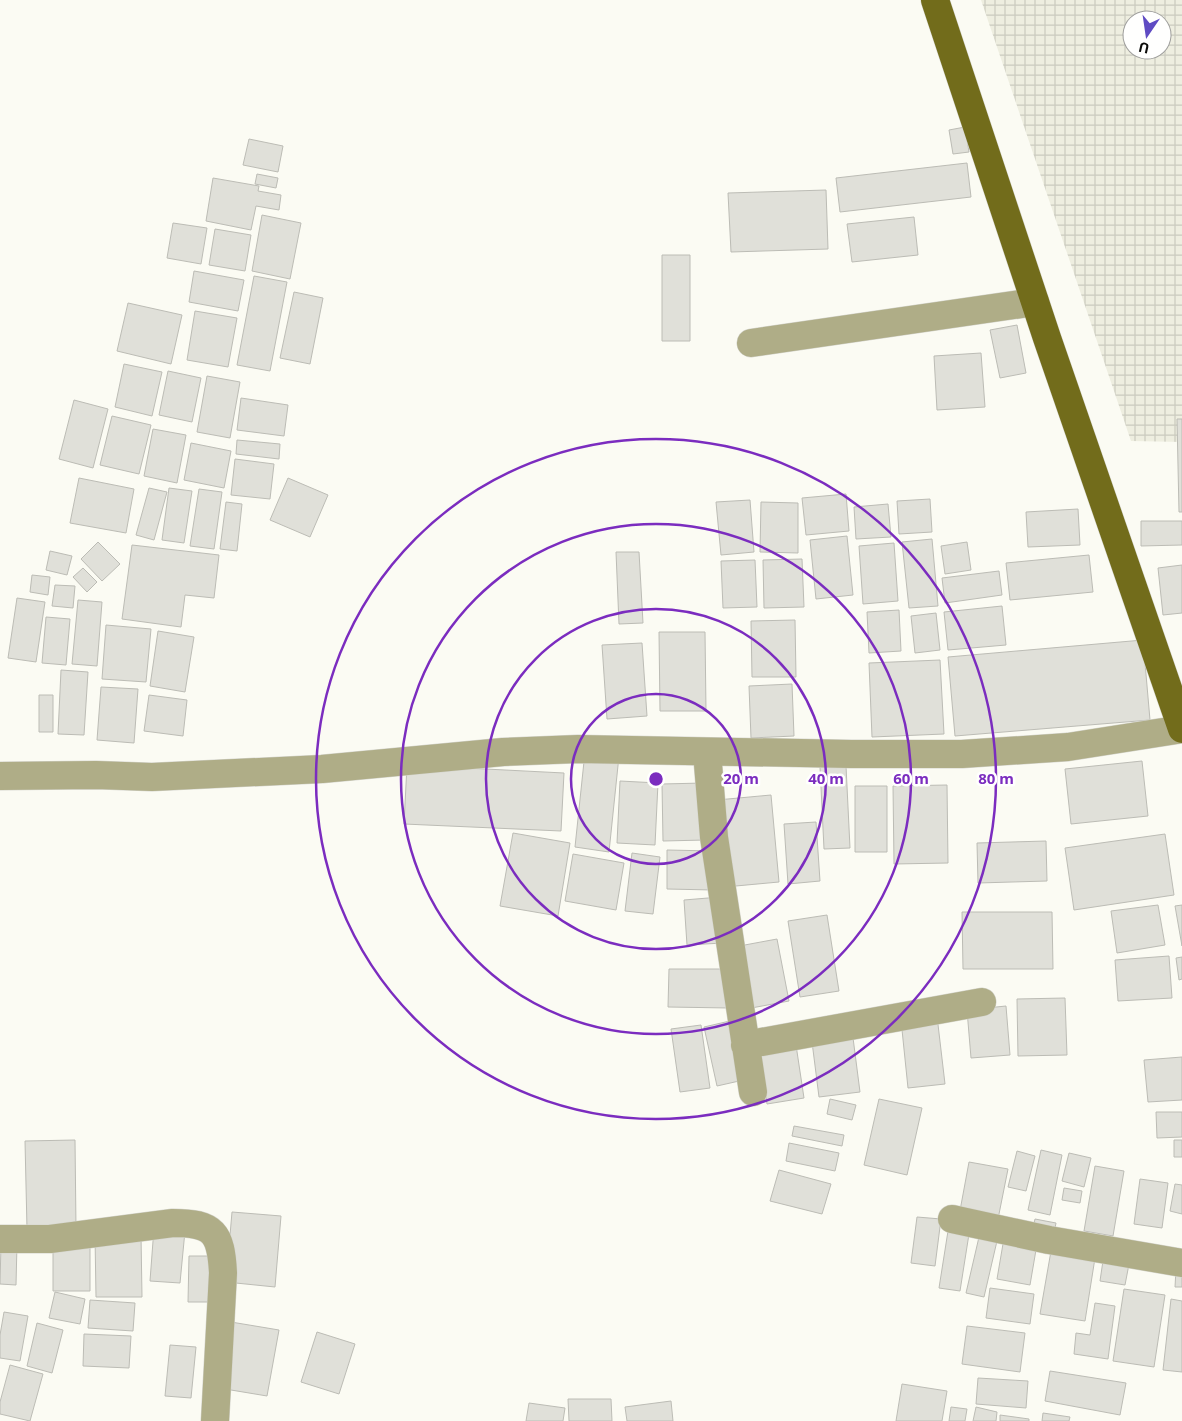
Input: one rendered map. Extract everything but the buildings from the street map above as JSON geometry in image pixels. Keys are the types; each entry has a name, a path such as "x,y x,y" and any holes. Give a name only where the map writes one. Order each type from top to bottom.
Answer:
{"main road":[{"path":"935,0 1035,302 1182,729"}],"street":[{"path":"752,342 1035,302"},
{"path":"0,776 96,775 152,777 322,768 503,752 578,749 962,754 1068,747 1182,729"},
{"path":"707,752 714,837 753,1092"},
{"path":"745,1045 982,1002"},
{"path":"952,1219 1049,1240 1182,1263"},
{"path":"0,1239 50,1239 173,1223 188,1223 212,1231 218,1238 222,1252 223,1273 215,1421"}],"shaded area":[{"path":"981,0 1182,0 1182,442 1131,441"}]}
